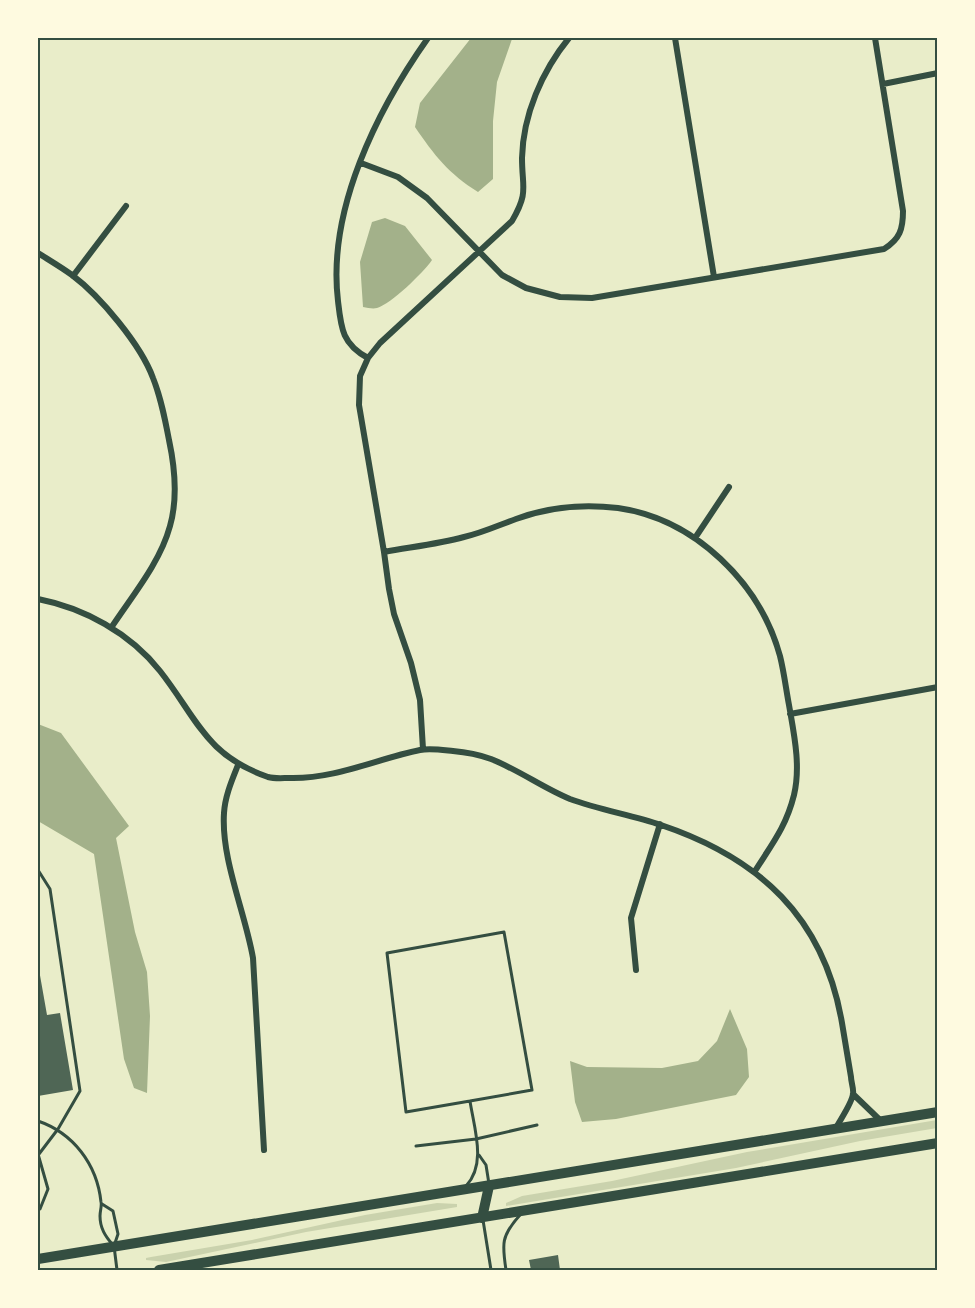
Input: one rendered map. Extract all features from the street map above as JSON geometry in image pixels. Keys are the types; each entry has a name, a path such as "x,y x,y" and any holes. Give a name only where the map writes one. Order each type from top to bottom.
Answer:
{"main road":[{"path":"38,1259 938,1112"},
{"path":"159,1270 938,1143"},
{"path":"482,1218 489,1186"}],"street":[{"path":"368,358 356,351 345,339 339,318 336,290 338,245 346,206 378,122 395,89 428,38"},
{"path":"423,749 420,700 411,663 394,614 359,405 360,376 368,358 380,343 513,221 521,206 525,188 522,158 528,120 538,88 557,52 569,38"},
{"path":"675,38 714,277"},
{"path":"361,163 398,177 427,198 502,275 526,288 560,297 592,298 884,249 900,235 903,211 875,38"},
{"path":"882,84 938,74"},
{"path":"73,276 126,206"},
{"path":"38,253 73,276 108,310 132,341 153,376 163,409 174,463 175,500 170,527 158,556 111,628"},
{"path":"695,538 729,487"},
{"path":"384,552 467,537 518,518 551,509 582,506 620,508 658,519 695,538 724,561 748,588 764,615 780,656 797,761 795,793 785,826 755,871"},
{"path":"38,599 87,615 111,628 139,648 160,671 196,724 215,747 238,765 272,778 304,779 336,774 423,749 455,751 490,758 572,800 660,824 707,842 755,871 790,906 822,957 838,1001 854,1094 881,1121"},
{"path":"790,714 938,687"},
{"path":"238,765 229,788 224,813 225,837 228,859 248,929 253,958 264,1150"},
{"path":"636,970 631,918 660,824"},
{"path":"836,1129 854,1094"}],"lane":[{"path":"38,870 50,889 80,1091 58,1129 38,1154 48,1189 38,1210"},
{"path":"504,932 532,1090 471,1101 406,1112 387,953 504,932"},
{"path":"461,1191 470,1182 475,1172 479,1155 471,1101"},
{"path":"38,1121 58,1129 75,1143 87,1159 96,1179 102,1204 99,1215 103,1232 114,1246"},
{"path":"416,1146 476,1139 537,1125"},
{"path":"479,1155 486,1165 489,1186"},
{"path":"102,1204 113,1210 118,1234 114,1246 117,1270"},
{"path":"506,1270 504,1238 507,1230 523,1211"},
{"path":"482,1218 491,1270"}],"shaded area":[{"path":"471,38 512,39 497,82 493,121 493,179 478,192 443,163 415,127 420,103"},
{"path":"385,218 405,226 432,260 390,301 377,308 363,307 360,262 372,222"},
{"path":"38,724 61,733 129,826 116,838 135,932 147,972 150,1016 147,1093 134,1088 124,1059 94,854 38,821"},
{"path":"730,1009 747,1049 749,1077 736,1095 616,1119 582,1122 575,1102 570,1061 587,1067 662,1068 698,1061 717,1041"},
{"path":"937,1120 937,1128 860,1141 736,1168 506,1206 506,1203 522,1196 612,1181 747,1152"},
{"path":"437,1203 457,1204 457,1207 306,1232 166,1262 146,1260 146,1258 252,1240 365,1215"}],"building":[{"path":"38,964 47,1015 60,1013 73,1090 38,1096"},
{"path":"558,1255 560,1270 531,1270 529,1260"}]}
